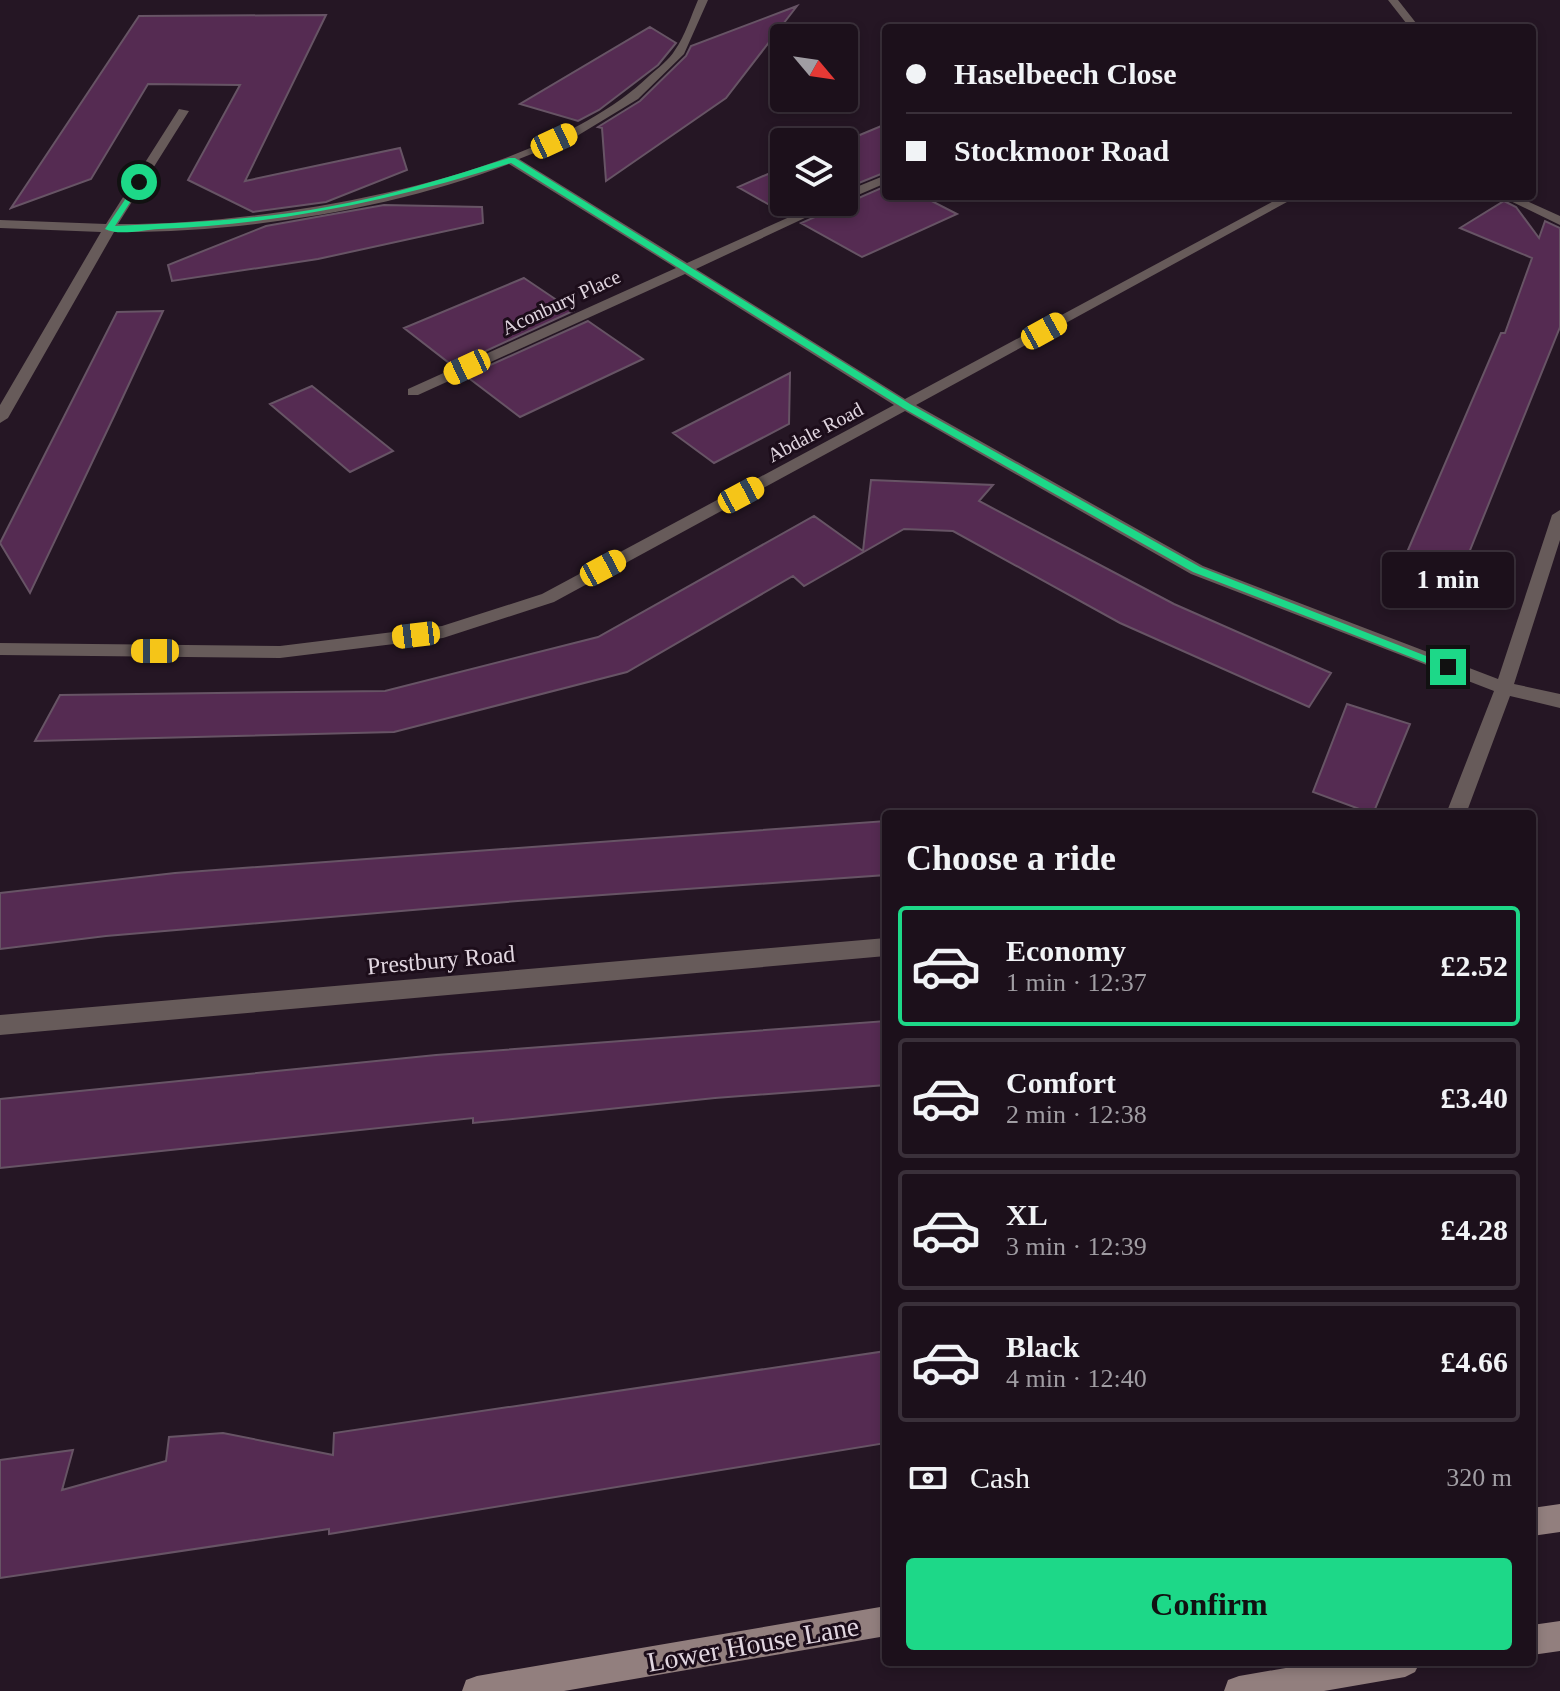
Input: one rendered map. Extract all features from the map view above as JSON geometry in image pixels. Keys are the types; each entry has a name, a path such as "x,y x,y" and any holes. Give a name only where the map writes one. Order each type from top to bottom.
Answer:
{"street":[{"path":"0,224 109,229 221,224 327,210 433,185 512,160 575,131 637,96 676,58 699,25 703,0"},
{"path":"1393,0 1412,24"},
{"path":"0,418 109,229 183,111"},
{"path":"512,160 906,406 1197,570 1504,688 1560,701"},
{"path":"858,191 882,181"},
{"name":"Abdale Road","path":"0,649 280,652 443,632 548,598 1285,200"},
{"path":"1515,200 1560,221"},
{"name":"Aconbury Place","path":"413,392 801,216"},
{"path":"1458,810 1504,688 1560,515"},
{"name":"Prestbury Road","path":"0,1025 882,947"},
{"path":"1536,1521 1560,1518"},
{"name":"Lower House Lane","path":"477,1691 882,1622"},
{"path":"1536,1639 1560,1636"},
{"path":"1239,1691 1382,1666"}],"building":[{"path":"797,6 783,24 770,24 770,41 726,98 606,181 602,128 598,127 640,101 686,56 691,46"},
{"path":"326,15 245,181 400,148 407,170 326,202 253,212 188,180 240,85 148,84 91,179 11,208 139,16"},
{"path":"650,27 676,43 658,65 599,110 578,121 520,104"},
{"path":"882,126 882,174 858,183 858,136"},
{"path":"770,173 770,205 738,187"},
{"path":"882,188 882,200 930,200 957,214 862,257 801,223 817,216 858,216 858,198"},
{"path":"1504,201 1516,207 1539,238 1545,221 1560,228 1560,327 1460,575 1405,557 1501,333 1505,333 1532,258 1460,228"},
{"path":"384,205 482,207 483,223 318,259 172,281 168,265 266,226"},
{"path":"524,278 573,311 453,366 404,328"},
{"path":"163,311 30,593 0,543 117,312"},
{"path":"588,321 643,359 520,417 466,376"},
{"path":"790,373 789,424 714,463 673,433"},
{"path":"312,386 393,451 350,472 270,404"},
{"path":"871,480 993,485 979,501 1174,604 1331,673 1309,707 1120,623 953,531 904,529 804,586 793,576 627,672 394,732 35,741 60,695 385,691 598,637 814,516 863,551"},
{"path":"1347,704 1410,724 1375,810 1362,810 1313,792"},
{"path":"882,821 882,875 518,901 106,936 0,949 0,893 175,873"},
{"path":"882,1021 882,1085 715,1098 473,1123 473,1118 0,1168 0,1099 436,1055"},
{"path":"882,1352 882,1444 329,1534 329,1529 0,1578 0,1460 73,1450 62,1490 166,1461 169,1437 223,1433 333,1455 334,1433"}],"route":[{"path":"139,182 109,229 221,224 327,210 433,185 512,160 906,406 1197,570 1448,667"}]}
